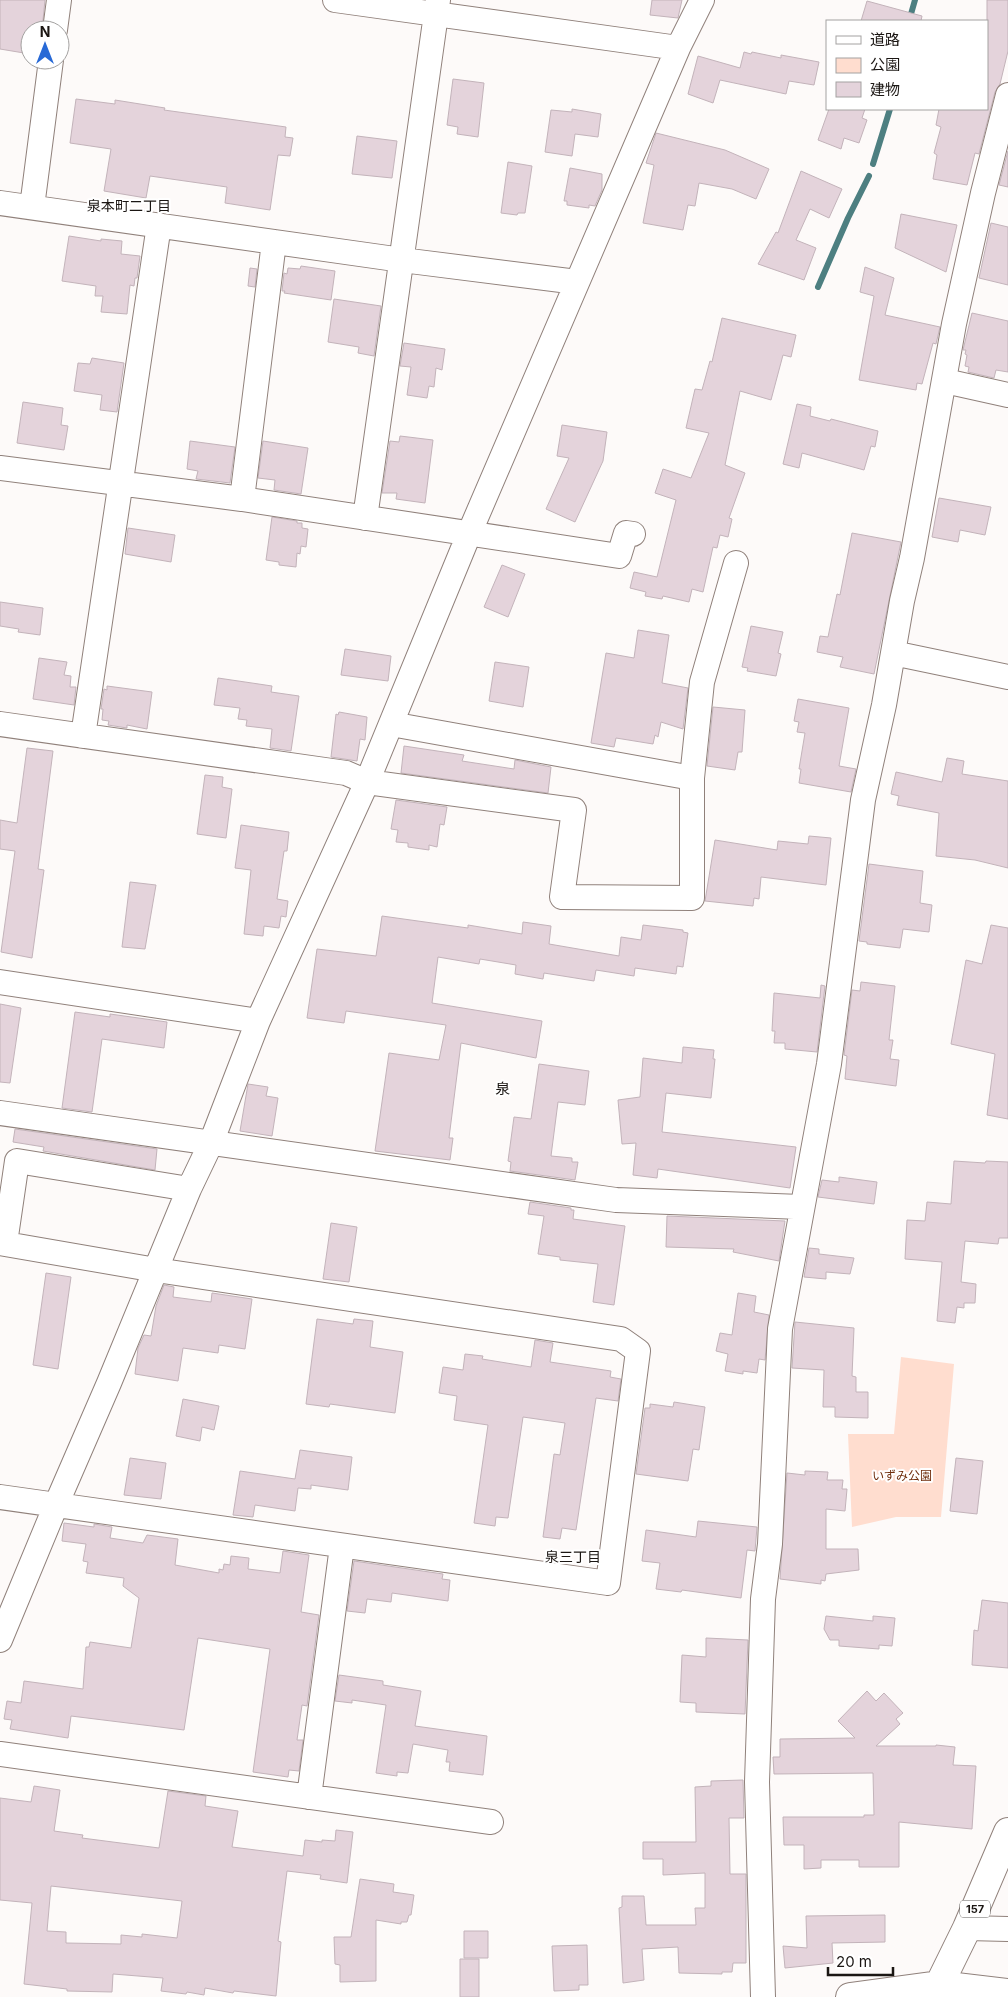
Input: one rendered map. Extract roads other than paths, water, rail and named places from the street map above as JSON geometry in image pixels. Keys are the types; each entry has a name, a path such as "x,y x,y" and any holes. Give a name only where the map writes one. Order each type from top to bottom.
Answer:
{"main road":[{"name":"157","path":"940,1985 967,1928 1008,1832"},
{"path":"850,1997 940,1985 1008,1993"}],"street":[{"path":"57,20 60,0"},
{"path":"335,0 437,7 678,48"},
{"path":"0,1640 189,1189 211,1143 258,1022 367,782 469,534 678,48 702,0"},
{"path":"365,518 437,7"},
{"path":"32,207 51,70"},
{"path":"763,1997 757,1782 763,1599 770,1544 780,1329 801,1207 829,1064 863,800 945,381 954,324 983,193 1008,95"},
{"path":"0,203 402,260 577,282"},
{"path":"83,736 122,484 159,225"},
{"path":"242,499 274,242"},
{"path":"945,381 1008,395"},
{"path":"0,468 242,499 619,556 626,533 633,534"},
{"path":"0,724 346,773 367,782 574,810 562,897 692,898 692,778 702,682 736,563"},
{"path":"893,653 1008,677"},
{"path":"391,724 692,778"},
{"path":"0,982 258,1022"},
{"path":"0,1113 616,1200 801,1207"},
{"path":"0,1497 608,1583 638,1351 621,1339 156,1270 2,1243 17,1160 189,1189"},
{"path":"309,1797 342,1546"},
{"path":"0,1754 491,1822"},
{"path":"967,1928 1008,1930"}],"waterway":[{"path":"909,20 915,0"},
{"path":"873,164 890,110"},
{"path":"818,287 848,218 869,176"}],"district":[{"name":"泉本町二丁目","path":"129,205"},
{"name":"泉","path":"503,1088"},
{"name":"泉三丁目","path":"573,1556"}],"park label":[{"name":"いずみ公園","path":"902,1475"}]}
